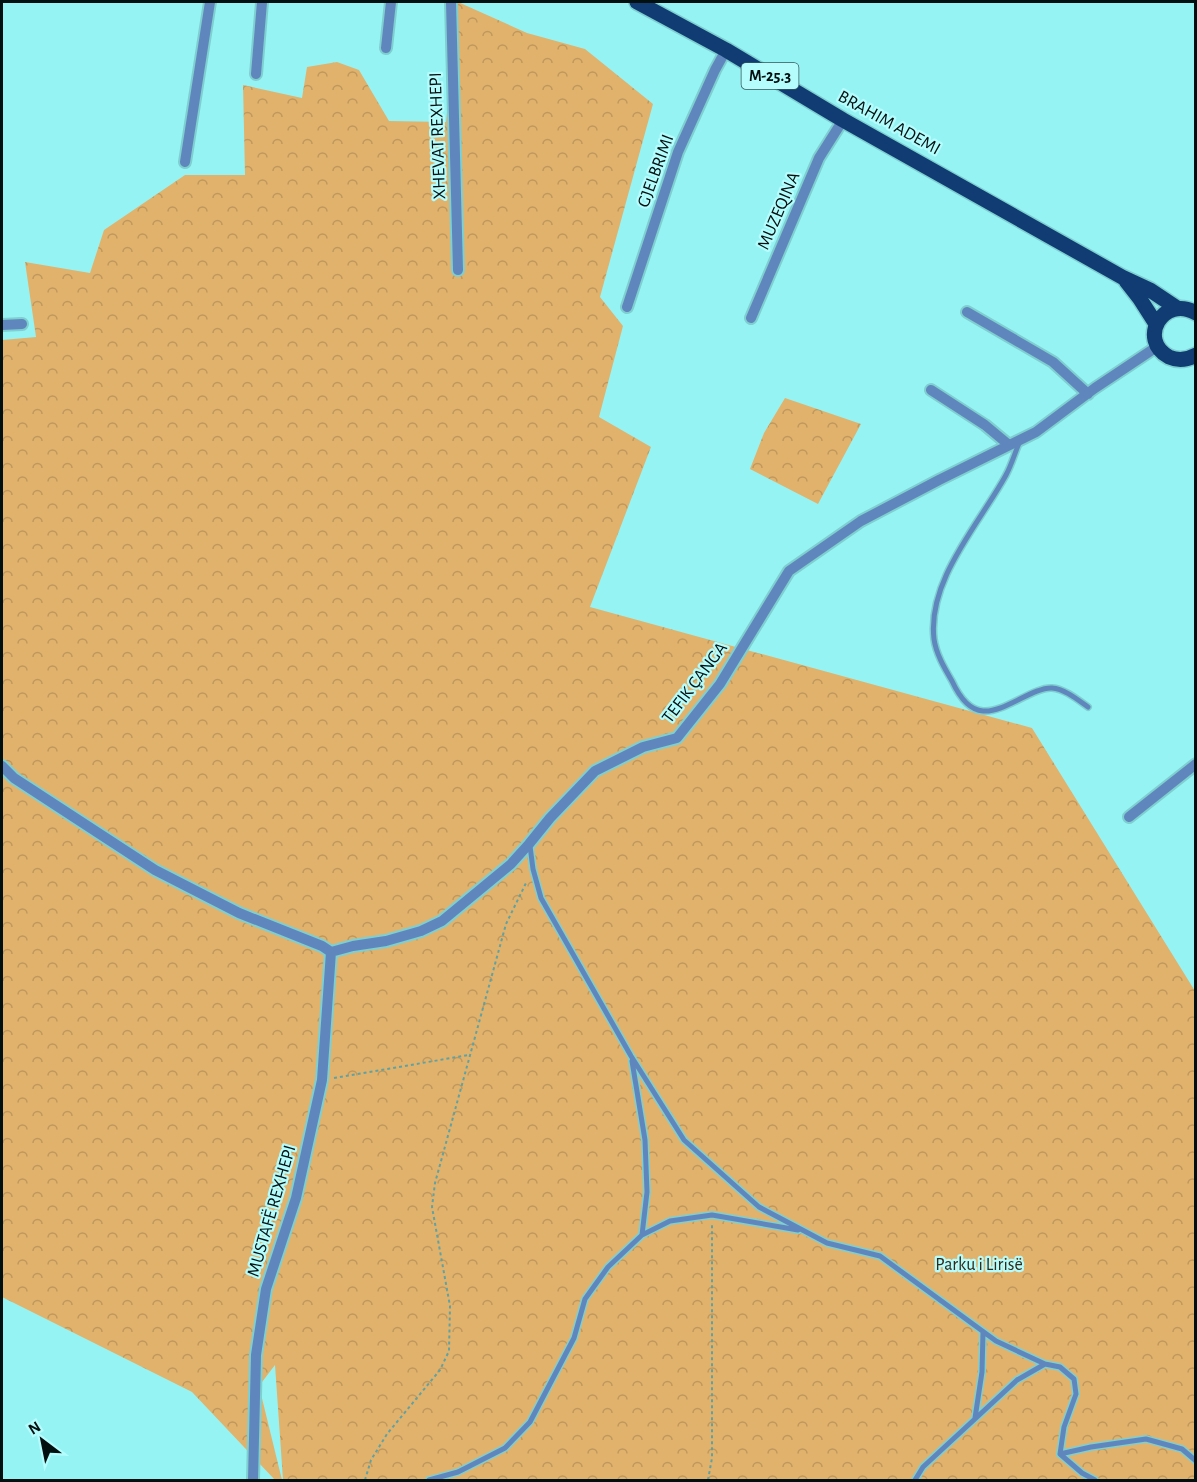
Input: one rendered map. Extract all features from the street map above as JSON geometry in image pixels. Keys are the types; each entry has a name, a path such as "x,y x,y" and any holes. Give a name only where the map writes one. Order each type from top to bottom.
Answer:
{"main road":[{"name":"BRAHIM ADEMI","path":"637,2 1122,277 1150,290 1177,308 1186,308 1196,313"},
{"name":"BRAHIM ADEMI","path":"1122,277 1140,298 1156,324"},
{"path":"1177,308 1163,315 1156,324 1155,336 1158,345 1162,353 1173,359 1186,359 1196,355"}],"street":[{"path":"185,162 210,2"},
{"path":"256,74 262,2"},
{"path":"386,48 391,2"},
{"name":"XHEVAT REXHEPI","path":"451,2 458,270"},
{"name":"GJELBRIMI","path":"627,307 678,152 726,51"},
{"name":"MUZEQINA","path":"752,318 819,158 843,120"},
{"path":"967,312 1053,362 1088,394"},
{"path":"2,325 22,324"},
{"name":"TEFIK ÇANGA","path":"331,952 386,941 421,931 442,921 511,864 550,818 595,771 644,747 677,738 720,684 789,572 861,521 1036,432 1158,345"},
{"path":"931,390 985,425 1009,445"},
{"path":"1129,817 1196,764"},
{"path":"2,766 22,784 155,870 239,913 331,952"},
{"name":"MUSTAFË REXHEPI","path":"253,1480 256,1356 266,1289 296,1198 322,1080 331,952"}],"lane":[{"path":"1021,440 1006,474 957,553 940,589 935,615 934,640 956,689 970,708 984,712 993,710 1051,688 1062,691 1088,706"},
{"path":"529,844 541,898 631,1056 684,1140 759,1207 827,1243 880,1256 996,1341 1045,1364 1060,1367 1074,1379 1077,1394 1064,1427 1060,1454"},
{"path":"631,1056 645,1140 647,1192 642,1235"},
{"path":"429,1480 458,1472 505,1448 530,1422 574,1338 585,1299 608,1267 642,1235 670,1221 712,1215 806,1232"},
{"path":"975,1418 982,1371 983,1332"},
{"path":"915,1480 923,1467 1017,1380 1045,1364"},
{"path":"1060,1454 1146,1439 1182,1449 1196,1461"},
{"path":"1060,1454 1082,1473 1095,1480"}],"path":[{"path":"365,1480 371,1460 387,1434 440,1370 449,1351 450,1306 432,1207 435,1183 506,924 533,869"},
{"path":"322,1080 469,1055"},
{"path":"708,1480 712,1458 712,1215"}],"green space":[{"name":"Parku i Lirisë","path":"458,2 527,33 585,49 653,104 600,297 623,326 599,417 651,447 590,607 1032,728 1195,991 1195,1480 283,1480 275,1365 259,1386 282,1480 275,1480 192,1392 2,1297 2,340 36,337 25,262 90,273 104,230 185,175 245,175 243,85 302,98 307,67 337,62 359,70 389,121 446,122"},
{"path":"785,398 861,424 818,504 750,469 764,433"}]}
